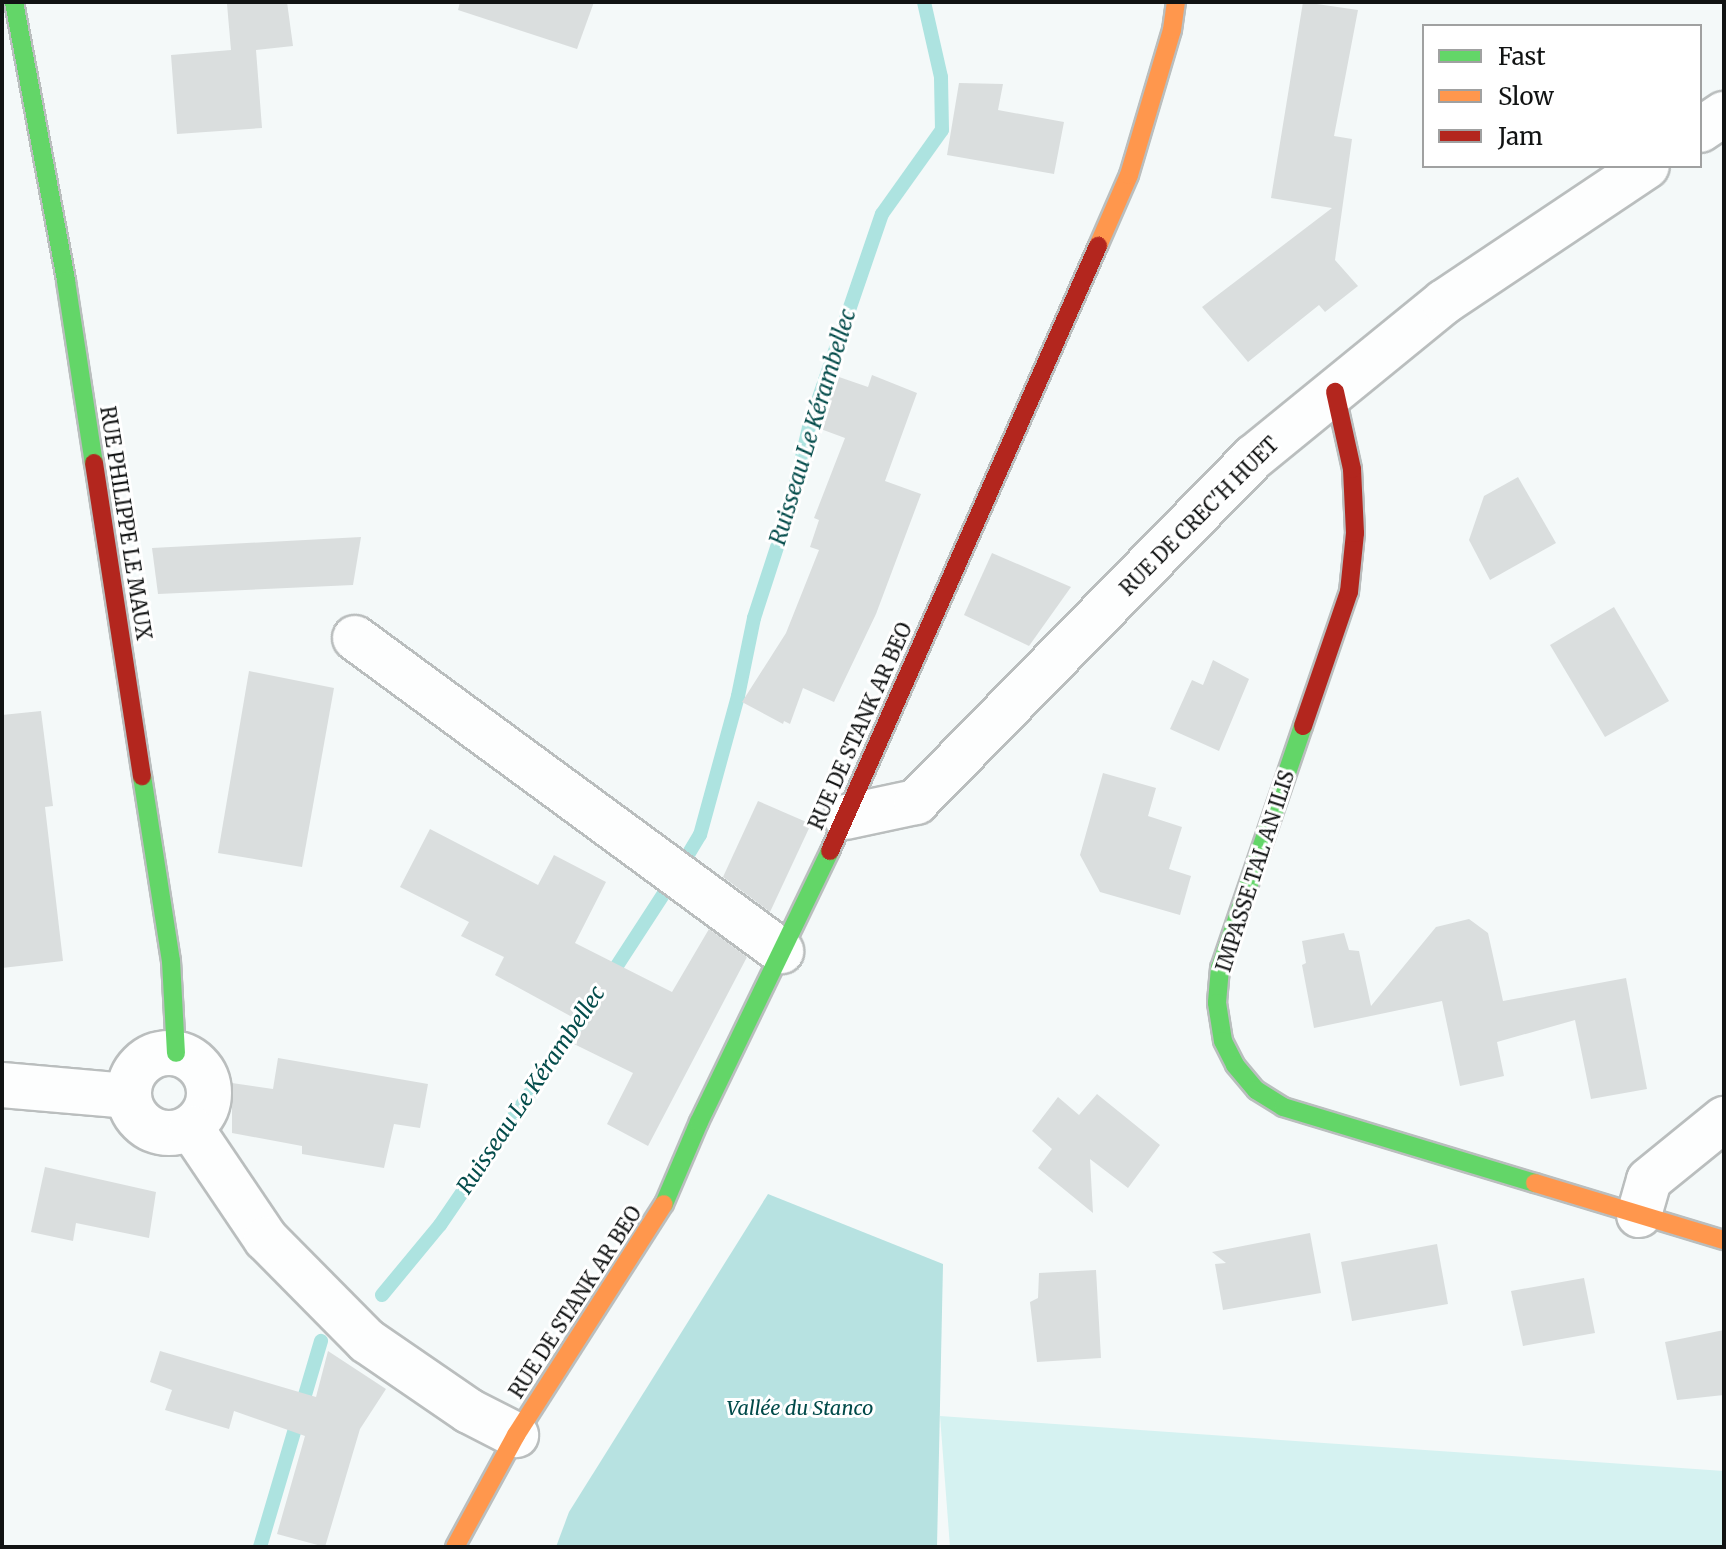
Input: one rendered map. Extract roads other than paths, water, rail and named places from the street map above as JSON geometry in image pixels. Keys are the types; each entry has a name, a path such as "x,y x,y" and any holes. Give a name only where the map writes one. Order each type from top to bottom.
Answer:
{"street":[{"name":"RUE PHILIPPE LE MAUX","path":"14,2 66,281 171,961 176,1053"},
{"name":"RUE DE STANK AR BEO","path":"455,1547 516,1435 667,1199 699,1122 846,817 1129,175 1172,30 1176,2"},
{"path":"1702,129 1724,114"},
{"name":"RUE DE CREC'H HUET","path":"846,817 916,802 1254,457 1444,302 1644,168"},
{"name":"IMPASSE TAL AN ILIS","path":"1335,392 1352,469 1355,533 1349,592 1220,968 1217,1003 1223,1041 1235,1065 1256,1090 1283,1107 1724,1240"},
{"path":"355,638 781,951"},
{"path":"176,1053 197,1064 209,1085 207,1110 191,1128 164,1135 139,1122 127,1096 133,1073 151,1056 176,1053"},
{"path":"2,1085 127,1096"},
{"path":"1639,1215 1649,1180 1724,1119"},
{"path":"191,1128 266,1239 367,1341 469,1411 516,1435"}],"waterway":[{"name":"Ruisseau Le Kérambellec","path":"683,863 700,835 738,696 754,618 791,504 809,427 882,214 942,130 941,77 924,2"},
{"name":"Ruisseau Le Kérambellec","path":"609,978 672,881"},
{"name":"Ruisseau Le Kérambellec","path":"382,1295 440,1225 588,1008"},
{"name":"Ruisseau Le Kérambellec","path":"260,1547 321,1341"}],"park label":[{"name":"Vallée du Stanco","path":"800,1407"}]}
